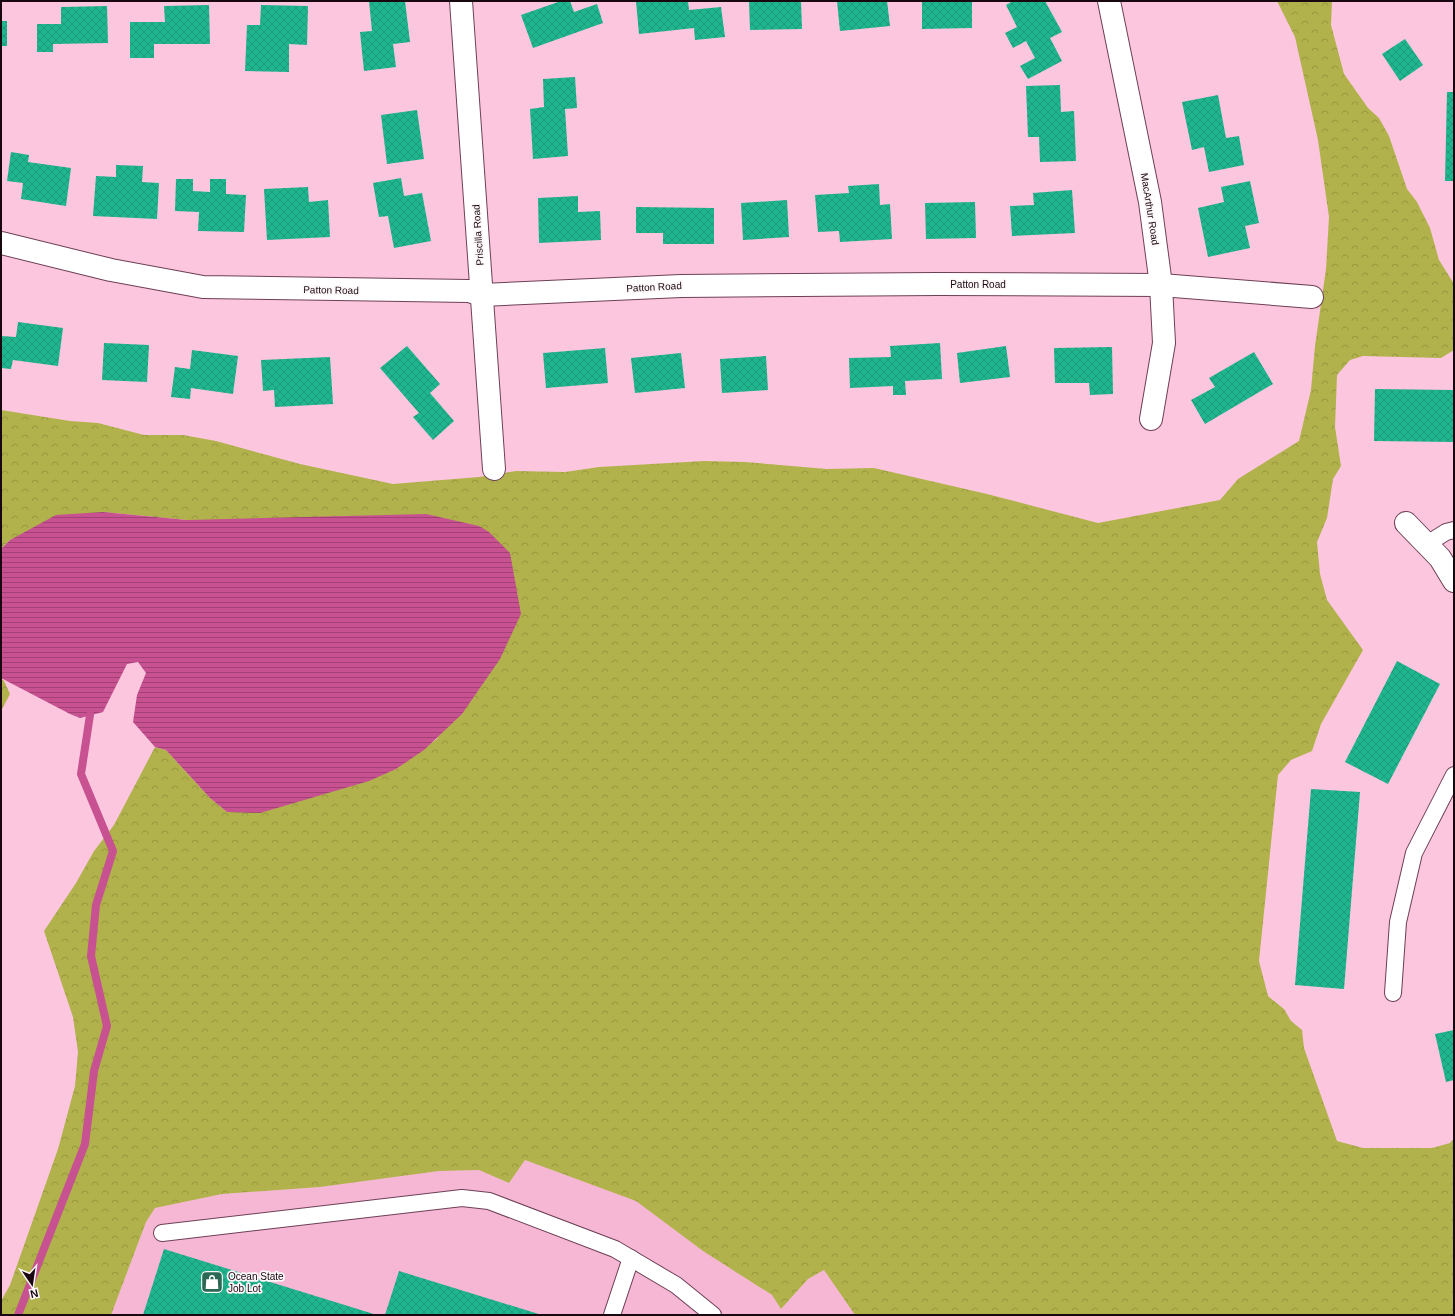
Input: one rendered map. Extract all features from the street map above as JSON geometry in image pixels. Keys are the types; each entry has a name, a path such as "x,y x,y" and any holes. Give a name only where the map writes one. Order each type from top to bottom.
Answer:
{"street":[{"name":"Priscilla Road","path":"461,1 494,469"},
{"name":"MacArthur Road","path":"1109,1 1150,202 1161,284 1164,343 1151,419"},
{"name":"Patton Road","path":"1,243 111,270 203,287 470,291 482,295 681,286 1161,284 1312,297"},
{"path":"1406,523 1440,558 1454,581"}],"lane":[{"path":"1427,544 1446,532 1454,530"},
{"path":"1393,993 1398,922 1414,853 1454,775"},
{"path":"162,1233 462,1198 489,1201 615,1249 676,1285 713,1315"},
{"path":"612,1315 631,1258"}],"shaded area":[{"path":"103,512 187,520 426,514 479,526 489,532 510,553 521,614 500,659 462,714 424,750 396,769 369,781 260,813 227,812 210,798 166,750 155,747 133,722 137,695 146,673 138,662 127,664 103,712 80,718 1,678 1,549 10,540 56,515"},
{"path":"525,1160 636,1201 703,1251 772,1295 781,1309 808,1279 824,1270 855,1315 111,1315 146,1222 155,1208 222,1194 320,1187 439,1171 479,1170 509,1183"}],"green space":[{"path":"1277,1 1332,1 1331,25 1344,74 1368,108 1379,118 1389,136 1407,189 1417,202 1430,228 1439,260 1454,284 1454,350 1441,358 1363,356 1350,360 1337,375 1335,427 1341,466 1333,479 1327,518 1317,542 1320,574 1327,600 1363,650 1321,724 1312,751 1291,760 1278,775 1259,961 1268,996 1284,1009 1291,1021 1302,1030 1304,1048 1337,1141 1363,1148 1432,1148 1450,1143 1454,1138 1454,1315 855,1315 824,1270 808,1279 781,1309 772,1295 703,1251 636,1201 525,1160 509,1183 479,1170 439,1171 320,1187 222,1194 155,1208 146,1222 111,1315 1,1315 1,1301 10,1285 58,1149 75,1086 78,1052 73,1017 44,931 76,883 94,851 114,825 155,747 166,750 210,798 227,812 396,769 438,738 187,520 103,512 10,540 1,549 1,410 70,421 98,423 144,435 183,435 216,441 300,464 393,484 479,477 516,471 565,472 599,467 704,461 745,462 827,469 874,468 987,494 1098,523 1220,500 1238,479 1299,441 1311,390 1315,346 1326,269 1329,217 1318,140 1295,37"},
{"path":"1,678 10,694 1,711"}],"building":[{"path":"369,1 405,1 410,42 393,44 396,67 364,71 360,32 372,31"},
{"path":"561,1 570,1 574,12 597,4 603,23 533,48 521,15"},
{"path":"636,1 688,1 689,10 721,7 725,37 695,40 694,28 639,34"},
{"path":"749,1 801,1 802,29 750,30"},
{"path":"837,1 887,1 890,26 840,31"},
{"path":"922,1 972,1 972,28 922,29"},
{"path":"1013,1 1045,1 1062,32 1050,38 1062,61 1028,79 1020,66 1035,58 1026,41 1013,48 1005,33 1017,27 1006,5"},
{"path":"209,5 210,44 154,44 154,58 130,58 130,22 165,22 164,6"},
{"path":"261,5 308,6 307,45 289,44 289,72 245,71 247,25 260,25"},
{"path":"107,6 108,43 53,44 53,52 37,52 37,24 61,24 61,7"},
{"path":"1,21 7,21 7,46 1,46"},
{"path":"1405,39 1423,65 1400,81 1382,54"},
{"path":"575,77 577,108 565,109 568,156 533,159 530,109 544,107 543,79"},
{"path":"1060,85 1061,112 1074,111 1076,161 1040,162 1039,137 1028,137 1026,86"},
{"path":"1447,92 1454,92 1454,181 1445,181"},
{"path":"1218,95 1226,138 1239,136 1244,165 1209,172 1204,147 1192,150 1182,102"},
{"path":"417,110 424,159 387,164 381,115"},
{"path":"11,152 29,155 28,162 71,168 66,206 21,199 23,183 7,181"},
{"path":"116,165 143,166 142,182 159,183 157,219 93,216 96,176 116,177"},
{"path":"401,178 404,196 422,193 431,241 394,248 388,216 379,217 373,183"},
{"path":"176,179 193,179 193,191 210,192 210,179 226,179 226,194 246,195 244,232 198,231 199,212 175,211"},
{"path":"1250,181 1259,223 1245,226 1250,248 1208,257 1198,208 1224,202 1221,187"},
{"path":"879,184 880,205 890,204 892,239 840,242 839,231 818,232 815,195 849,193 848,186"},
{"path":"308,187 309,202 328,200 330,237 267,240 264,189"},
{"path":"1072,190 1075,233 1012,236 1010,206 1034,205 1033,193"},
{"path":"578,196 578,212 600,211 601,240 539,243 538,198"},
{"path":"787,200 789,237 743,240 741,203"},
{"path":"975,202 976,238 926,239 925,203"},
{"path":"636,207 714,208 714,244 663,244 663,233 636,233"},
{"path":"18,322 63,328 58,366 13,360 11,369 1,368 1,336 16,337"},
{"path":"104,343 149,345 147,382 102,380"},
{"path":"940,343 942,379 905,381 906,395 893,395 893,386 850,388 849,358 891,357 890,346"},
{"path":"407,346 440,384 430,393 454,421 433,440 413,417 419,413 380,368"},
{"path":"1006,346 1010,377 960,383 957,353"},
{"path":"1112,347 1113,394 1090,395 1089,383 1055,383 1054,348"},
{"path":"605,348 608,383 546,388 543,353"},
{"path":"192,350 238,356 233,394 191,388 190,399 171,397 175,367 190,369"},
{"path":"1254,352 1273,384 1205,424 1191,400 1215,387 1209,378"},
{"path":"681,353 685,388 635,393 631,358"},
{"path":"766,356 768,390 722,393 720,359"},
{"path":"330,357 333,404 275,407 274,390 263,391 261,360"},
{"path":"1375,389 1454,390 1454,442 1374,441"},
{"path":"1397,661 1440,684 1388,784 1345,762"},
{"path":"1311,789 1360,792 1344,989 1295,985"},
{"path":"1454,1030 1454,1080 1446,1082 1435,1034"},
{"name":"Ocean State Job Lot","path":"164,1249 377,1315 143,1315"},
{"path":"399,1271 542,1315 385,1315"}],"waterway":[{"path":"18,1315 85,1144 94,1071 107,1026 91,956 96,905 113,851 81,774 90,715"}],"place":[{"name":"Ocean State Job Lot","path":"212,1282"}]}
